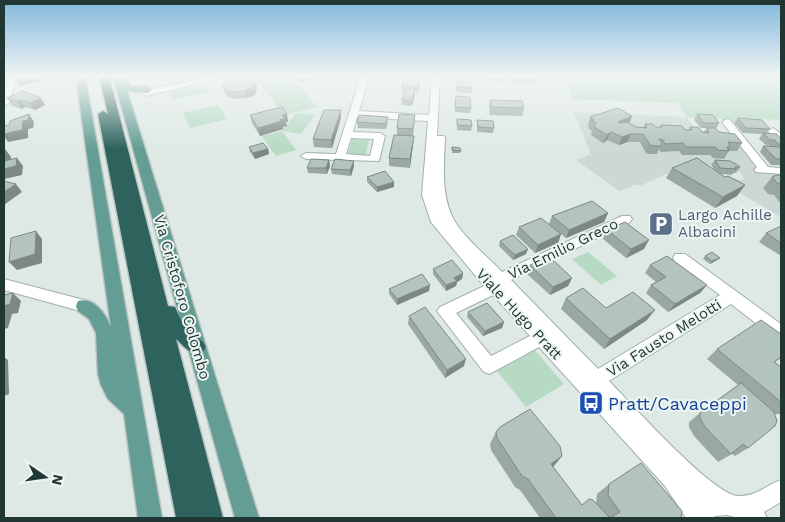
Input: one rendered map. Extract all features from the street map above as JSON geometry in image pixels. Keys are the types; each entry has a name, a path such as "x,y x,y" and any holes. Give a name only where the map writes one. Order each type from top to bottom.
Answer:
{"highway":[{"path":"100,100 188,518"},
{"name":"Via Cristoforo Colombo","path":"110,100 211,518"},
{"path":"148,255 174,325 197,348"}],"main road":[{"path":"84,100 150,518"},
{"name":"Via Cristoforo Colombo","path":"125,100 247,518"},
{"path":"129,116 134,100"},
{"path":"84,306 96,315 103,326 110,383 113,390 134,411"}],"street":[{"path":"340,157 357,100"},
{"name":"Viale Hugo Pratt","path":"434,100 428,184 431,209 447,236 596,380 692,480 739,510"},
{"name":"Viale Hugo Pratt","path":"442,100 438,189 440,201 453,229 541,338 672,479 687,499 697,518"},
{"path":"353,114 432,118"},
{"path":"726,122 763,170 781,171"},
{"path":"773,130 781,139"},
{"path":"306,156 375,159 380,136 347,135"},
{"name":"Via Emilio Greco","path":"541,338 489,366 445,311 626,218"},
{"path":"680,258 781,332"},
{"path":"4,284 84,306"},
{"name":"Via Fausto Melotti","path":"596,380 731,296"},
{"path":"702,518 708,508 739,510 766,501 781,490"}],"shaded area":[{"path":"574,112 687,117 697,132 732,134 760,167 756,167 761,173 781,174 781,217 712,177 743,180 744,178 735,166 689,164 642,185 635,185 619,191 576,160 591,154"}],"green space":[{"path":"273,100 311,100 317,107 284,115"},
{"path":"608,100 781,100 781,120 762,119 765,123 724,122 722,119 687,117 678,103"},
{"path":"218,105 227,119 190,128 183,113"},
{"path":"296,113 315,115 301,134 282,131"},
{"path":"282,131 296,150 276,156 262,136"},
{"path":"352,139 369,140 366,155 348,154"},
{"path":"588,252 617,276 601,285 572,259"},
{"path":"534,349 564,384 526,407 496,370"}],"building":[{"path":"21,100 36,100 30,103"},
{"path":"456,100 470,100 471,108 455,107"},
{"path":"490,100 502,100 522,101 524,108 491,107"},
{"path":"282,107 287,114 282,115 285,118 280,120 282,121 258,128 250,115"},
{"path":"618,108 632,116 618,122 620,123 627,122 636,127 647,128 645,124 653,124 655,127 662,127 661,125 682,126 685,130 692,130 690,127 698,127 702,132 709,133 707,128 715,128 719,132 735,134 742,143 728,142 730,147 727,147 729,151 718,150 715,147 686,147 683,143 665,144 663,140 659,139 662,143 661,146 653,146 650,145 643,134 631,134 622,137 611,132 607,135 594,127 596,123 590,117"},
{"path":"324,110 341,110 331,140 313,139"},
{"path":"29,114 28,120 23,121 22,130 4,134 4,126 9,125 10,121"},
{"path":"399,114 415,115 413,129 397,128"},
{"path":"697,114 713,115 719,123 704,123"},
{"path":"359,115 388,117 386,124 357,122"},
{"path":"738,118 762,120 770,129 746,128"},
{"path":"457,119 471,120 472,126 457,125"},
{"path":"477,120 493,121 494,128 478,127"},
{"path":"763,133 777,134 781,139 781,144 778,144 775,140 770,140"},
{"path":"394,135 414,136 410,159 389,158"},
{"path":"263,143 268,149 253,153 249,147"},
{"path":"763,146 781,147 781,159 776,159"},
{"path":"452,147 460,148 461,151 452,150"},
{"path":"17,158 16,166 4,169 4,161"},
{"path":"697,158 725,177 728,176 745,185 723,197 672,168"},
{"path":"311,159 329,160 326,168 307,168"},
{"path":"335,159 354,161 350,170 331,169"},
{"path":"715,160 730,161 740,167 735,167 736,169 720,168"},
{"path":"385,171 394,182 377,187 367,177"},
{"path":"781,175 781,184 777,183 772,177"},
{"path":"4,181 16,184 4,192"},
{"path":"592,201 608,213 569,230 552,216"},
{"path":"541,218 561,234 538,245 519,227"},
{"path":"625,222 649,240 631,249 607,230"},
{"path":"781,226 781,243 766,233"},
{"path":"36,231 35,254 9,262 11,238"},
{"path":"513,235 528,249 515,255 500,241"},
{"path":"712,252 720,258 712,261 705,256"},
{"path":"549,256 572,278 553,287 530,265"},
{"path":"667,256 707,285 675,304 651,285 666,277 650,265"},
{"path":"452,260 463,273 454,278 457,281 446,285 433,269"},
{"path":"422,274 430,285 397,299 389,289"},
{"path":"583,288 606,308 633,292 655,310 610,339 566,298"},
{"path":"13,293 10,304 4,306 4,295"},
{"path":"487,303 504,322 485,331 468,312"},
{"path":"425,307 466,359 447,370 409,316"},
{"path":"761,320 781,334 781,357 774,362 781,367 781,402 717,349"},
{"path":"741,383 774,412 777,421 775,426 748,448 743,444 731,454 705,427 700,418 700,413"},
{"path":"530,409 560,446 562,456 551,464 582,505 589,499 593,500 610,518 556,518 528,479 522,476 497,438 496,432 500,427"},
{"path":"641,463 682,511 681,518 610,518 620,512 608,495 609,484"}],"place":[{"name":"Largo Achille Albacini","path":"661,224"},
{"name":"Pratt/Cavaceppi","path":"591,403"}]}
